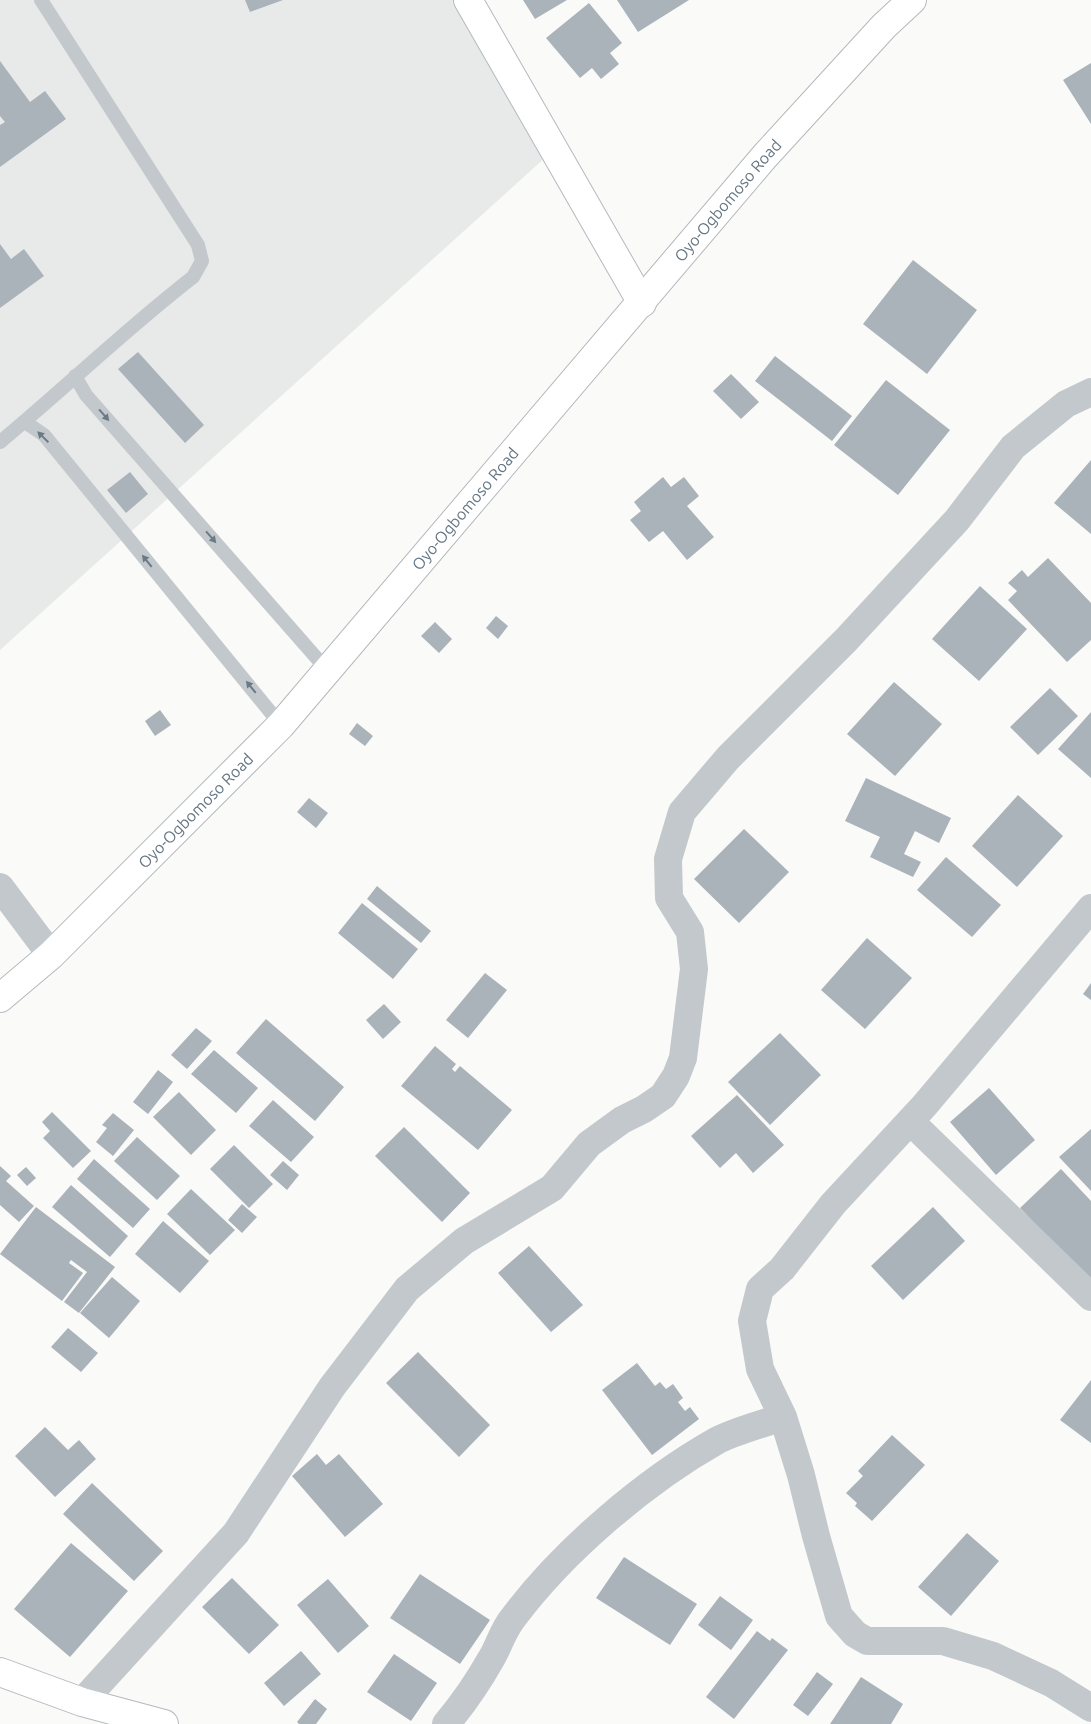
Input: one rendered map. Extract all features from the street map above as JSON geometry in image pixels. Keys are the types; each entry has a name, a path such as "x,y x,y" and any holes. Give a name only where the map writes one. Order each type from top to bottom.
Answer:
{"main road":[{"path":"468,0 642,303"},
{"name":"Oyo-Ogbomoso Road","path":"0,998 52,955 282,724 766,156 884,26 912,0"},
{"path":"0,1672 82,1702 164,1724"}],"street":[{"path":"82,1702 236,1533 332,1387 407,1289 464,1241 552,1188 589,1144 622,1120 644,1110 663,1096 676,1076 683,1058 694,969 690,932 669,898 668,859 682,812 728,758 846,640 957,520 1013,447 1066,404 1091,392"},
{"path":"0,886 52,955"},
{"path":"1091,908 910,1122 833,1204 782,1269 760,1289 752,1321 760,1369 783,1417 801,1475 839,1616 855,1634 867,1641 943,1641 993,1656 1051,1683 1091,1708"},
{"path":"910,1122 1091,1297"},
{"path":"446,1724 462,1706 492,1658 511,1621 542,1580 604,1524 662,1476 720,1439 783,1417"}],"lane":[{"path":"0,442 25,422 89,363 193,277 202,261 198,245 42,0"},
{"path":"75,376 86,395 328,671"},
{"path":"25,422 44,435 282,724"}],"shaded area":[{"path":"0,0 454,0 547,156 0,650"}],"building":[{"path":"245,0 283,0 250,12"},
{"path":"523,0 567,0 535,19"},
{"path":"617,0 689,0 638,32"},
{"path":"589,3 622,43 610,53 619,64 601,79 592,68 580,78 546,38"},
{"path":"0,61 30,102 45,91 66,119 0,167 0,125 5,122 0,116"},
{"path":"1091,63 1091,124 1063,80"},
{"path":"0,244 11,259 24,249 44,276 0,308"},
{"path":"913,260 977,310 927,374 863,324"},
{"path":"138,352 204,425 185,443 118,369"},
{"path":"775,356 852,416 832,441 755,381"},
{"path":"731,374 759,402 741,419 713,391"},
{"path":"886,380 950,430 898,495 834,445"},
{"path":"1091,460 1091,534 1054,503"},
{"path":"130,472 148,494 126,513 107,490"},
{"path":"663,477 671,487 684,477 699,496 687,506 714,537 687,560 663,531 649,542 630,520 641,511 634,502"},
{"path":"1048,558 1091,603 1091,640 1067,662 1008,600 1017,591 1008,583 1022,570 1028,577"},
{"path":"980,586 1027,629 979,681 932,639"},
{"path":"496,616 508,626 498,639 486,628"},
{"path":"435,622 452,639 439,653 421,636"},
{"path":"894,682 942,724 895,776 847,734"},
{"path":"1050,688 1078,716 1038,755 1010,727"},
{"path":"160,710 171,725 155,736 145,721"},
{"path":"1091,712 1091,778 1058,749"},
{"path":"357,723 373,736 365,746 349,734"},
{"path":"866,778 951,818 939,843 915,831 904,854 921,862 913,877 870,857 880,837 845,821"},
{"path":"1018,795 1063,836 1017,887 972,846"},
{"path":"309,798 328,813 316,828 297,812"},
{"path":"744,829 789,872 739,923 694,879"},
{"path":"946,857 1001,905 972,937 917,890"},
{"path":"377,886 431,931 421,943 367,899"},
{"path":"362,903 418,949 393,979 338,933"},
{"path":"867,938 912,978 865,1029 821,990"},
{"path":"485,973 507,990 468,1038 446,1020"},
{"path":"1091,983 1091,1000 1083,994"},
{"path":"384,1004 401,1022 383,1039 366,1020"},
{"path":"266,1019 344,1087 315,1121 236,1053"},
{"path":"196,1028 212,1041 187,1069 171,1055"},
{"path":"780,1033 821,1075 770,1125 728,1082"},
{"path":"435,1046 456,1064 452,1069 455,1072 460,1066 512,1110 478,1150 401,1086"},
{"path":"214,1050 258,1088 236,1113 191,1074"},
{"path":"158,1070 173,1082 148,1114 133,1102"},
{"path":"989,1088 1035,1140 996,1175 950,1122"},
{"path":"179,1092 216,1130 191,1155 153,1117"},
{"path":"737,1095 784,1145 753,1173 736,1153 720,1168 691,1136"},
{"path":"273,1100 314,1137 291,1162 249,1126"},
{"path":"52,1112 91,1151 73,1168 43,1138 50,1131 42,1122"},
{"path":"113,1113 134,1130 113,1156 96,1142 107,1128 102,1125"},
{"path":"404,1127 470,1193 442,1222 375,1156"},
{"path":"1091,1129 1091,1191 1059,1157"},
{"path":"137,1137 180,1176 157,1200 114,1161"},
{"path":"234,1145 273,1184 249,1208 210,1169"},
{"path":"94,1159 150,1209 133,1228 77,1179"},
{"path":"283,1161 299,1175 287,1190 270,1175"},
{"path":"0,1166 11,1176 6,1181 34,1206 19,1222 0,1205"},
{"path":"26,1167 36,1178 27,1186 17,1175"},
{"path":"1061,1169 1091,1201 1091,1279 1089,1280 1020,1208"},
{"path":"71,1185 128,1236 110,1257 52,1207"},
{"path":"191,1189 235,1230 210,1255 167,1214"},
{"path":"242,1204 257,1217 242,1233 228,1220"},
{"path":"36,1207 115,1267 79,1313 64,1302 87,1272 71,1260 69,1263 83,1273 62,1301 0,1254"},
{"path":"933,1207 965,1241 903,1300 871,1266"},
{"path":"163,1221 209,1261 180,1293 135,1254"},
{"path":"529,1246 583,1305 551,1332 498,1273"},
{"path":"112,1277 140,1301 109,1338 80,1313"},
{"path":"68,1328 98,1353 81,1372 51,1347"},
{"path":"418,1352 490,1425 459,1457 386,1383"},
{"path":"637,1363 655,1386 660,1382 666,1389 673,1384 683,1398 678,1402 685,1411 690,1407 699,1419 652,1455 602,1390"},
{"path":"1091,1380 1091,1443 1060,1420"},
{"path":"45,1427 68,1450 79,1440 96,1459 55,1497 15,1456"},
{"path":"892,1435 925,1465 872,1521 855,1506 857,1503 846,1493 863,1476 858,1471"},
{"path":"317,1454 326,1465 339,1454 383,1504 345,1537 292,1476"},
{"path":"92,1483 163,1551 134,1581 63,1514"},
{"path":"967,1533 999,1561 951,1616 918,1587"},
{"path":"71,1543 128,1591 70,1657 14,1609"},
{"path":"624,1557 697,1604 670,1645 596,1598"},
{"path":"420,1574 490,1620 460,1664 390,1618"},
{"path":"232,1578 279,1625 249,1654 202,1607"},
{"path":"328,1579 369,1626 338,1653 297,1605"},
{"path":"720,1596 753,1620 731,1650 698,1625"},
{"path":"757,1631 770,1641 772,1638 788,1650 734,1719 706,1697"},
{"path":"301,1651 321,1674 284,1706 264,1683"},
{"path":"394,1654 437,1683 411,1721 367,1692"},
{"path":"817,1672 833,1684 808,1716 793,1705"},
{"path":"861,1677 903,1704 891,1724 830,1724"},
{"path":"315,1699 327,1709 316,1724 299,1724 297,1722"}]}
